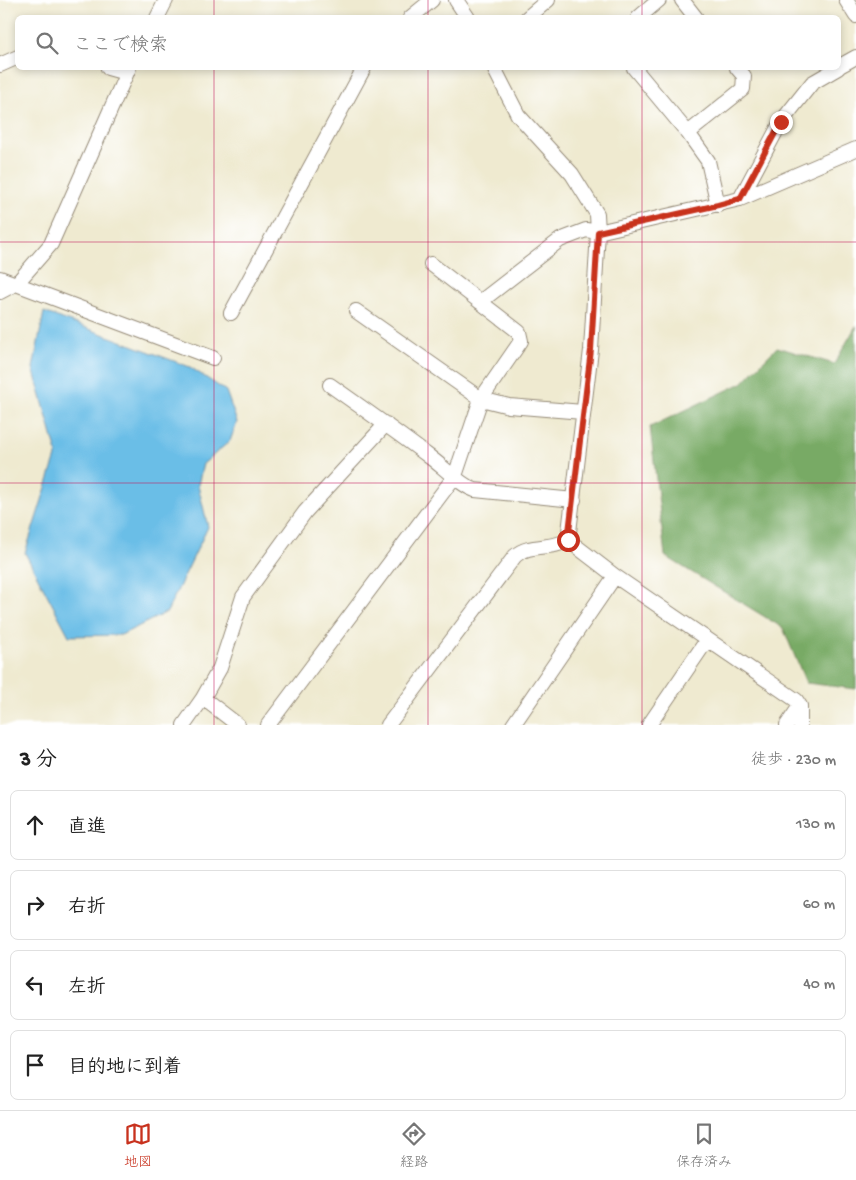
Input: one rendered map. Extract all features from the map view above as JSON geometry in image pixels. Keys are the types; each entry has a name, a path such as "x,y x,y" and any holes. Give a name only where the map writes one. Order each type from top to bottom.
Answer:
{"street":[{"path":"158,15 166,0"},
{"path":"414,15 432,0"},
{"path":"456,0 466,15"},
{"path":"530,15 548,0"},
{"path":"642,15 659,0"},
{"path":"682,0 694,15"},
{"path":"846,0 856,16"},
{"path":"841,65 856,57"},
{"path":"0,65 15,58"},
{"path":"0,292 18,283 51,244 128,70"},
{"path":"231,313 363,70"},
{"path":"388,725 515,556 526,549 552,547 561,545 568,540 591,350 598,232 597,214 572,174 518,115 495,70"},
{"path":"636,70 688,133 708,161 718,205"},
{"path":"688,133 743,89 744,76 739,70"},
{"path":"740,199 786,115 812,83 833,70"},
{"path":"480,302 560,240 586,230 598,232 740,199 856,149"},
{"path":"268,725 455,476 481,399 521,341 519,332 431,264"},
{"path":"0,278 18,283 214,358"},
{"path":"356,311 481,399 509,406 583,412"},
{"path":"330,385 386,424 468,488 574,500"},
{"path":"184,725 203,698 220,668 243,597 306,512 386,424"},
{"path":"568,540 615,576 796,700 800,706 800,725"},
{"path":"513,725 615,576"},
{"path":"649,725 707,640"},
{"path":"203,698 238,725"},
{"path":"787,725 800,706"}],"green space":[{"path":"856,326 856,689 806,683 783,628 665,556 650,427 742,383 777,347 834,364"}],"water":[{"path":"44,312 190,367 226,391 237,422 230,441 203,464 198,485 208,527 167,612 121,635 69,636 25,553 57,453 33,368"}],"route":[{"path":"568,540 591,350 598,232 740,199 781,122"}]}
